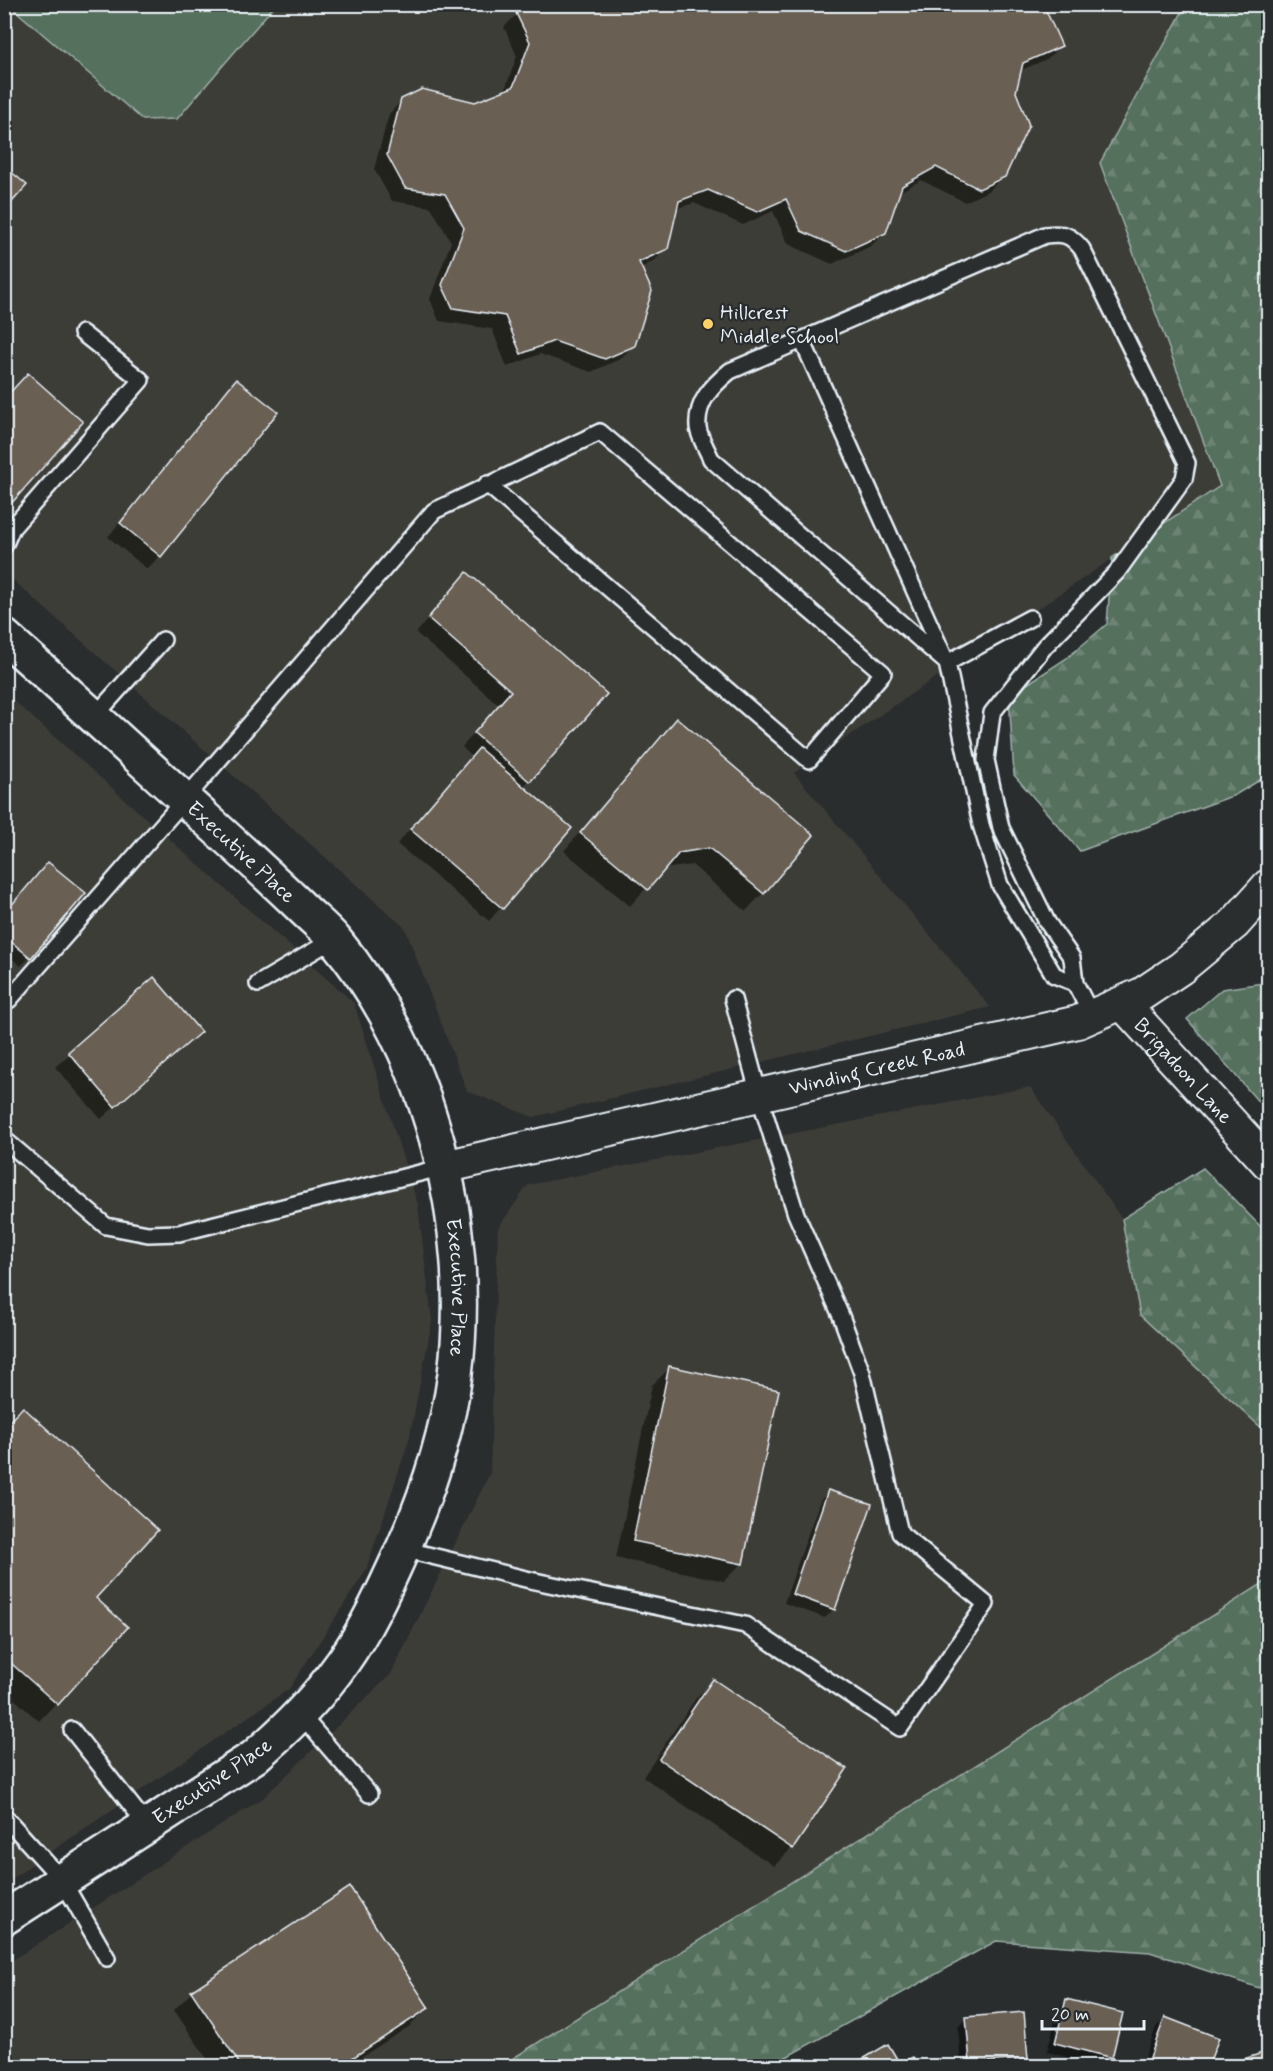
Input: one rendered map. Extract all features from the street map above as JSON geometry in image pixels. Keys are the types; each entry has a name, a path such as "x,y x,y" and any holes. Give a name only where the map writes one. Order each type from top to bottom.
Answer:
{"street":[{"name":"Executive Place","path":"4,636 266,873 334,939 375,996 397,1036 424,1100 444,1167 455,1236 459,1306 454,1375 435,1466 403,1550 372,1615 335,1674 289,1726 254,1757 4,1918"},
{"name":"Winding Creek Road","path":"444,1167 1078,1022 1123,1004 1181,968 1234,924 1269,886"},
{"name":"Brigadoon Lane","path":"1123,1004 1269,1163"}],"lane":[{"path":"947,663 711,459 698,428 701,403 714,384 730,371 1045,235 1061,233 1074,240 1082,249 1187,463 1184,479 1117,572 1045,646 993,712 986,760 1000,828 1047,922 1072,958 1075,983 1092,1016"},
{"path":"4,546 12,528 141,380 82,333"},
{"path":"802,340 947,663 981,825 1000,885 1054,975 1075,983"},
{"path":"4,1002 9,1000 185,800 434,511 487,484 600,432 883,673 809,760 487,484"},
{"path":"947,663 1030,618"},
{"path":"94,717 163,640"},
{"path":"258,984 334,939"},
{"path":"403,1550 530,1580 745,1625 900,1728 986,1604 900,1533 862,1373 841,1316 796,1214 759,1095 733,999"},
{"path":"4,1139 105,1226 148,1234 179,1233 444,1167"},
{"path":"300,1714 369,1794"},
{"path":"72,1730 147,1825"},
{"path":"4,1816 62,1880 107,1958"}],"shaded area":[{"path":"5,5 1186,5 1100,163 1220,486 794,773 990,1007 533,1117 467,1091 405,928 5,573"},
{"path":"5,693 354,1003 418,1205 432,1321 409,1440 366,1570 289,1689 5,1883"},
{"path":"1030,1087 1122,1219 1140,1315 1268,1434 1268,1580 501,2066 5,2066 5,1965 263,1798 391,1674 490,1473 498,1228 528,1185"}],"green space":[{"path":"9,5 275,5 177,119 143,120"},
{"path":"1186,5 1268,5 1268,775 1235,795 1080,851 1014,775 1009,696 1067,658 1107,624 1112,558 1220,486 1100,163"},
{"path":"1263,983 1268,988 1268,1113 1187,1019 1222,989"},
{"path":"1203,1168 1268,1234 1268,1434 1140,1315 1122,1219"},
{"path":"1268,1580 1268,1982 1259,1988 1150,1952 996,1941 770,2066 501,2066"}],"building":[{"path":"534,4 1043,4 1062,46 1023,63 1016,92 1029,125 1005,177 979,189 936,167 902,186 886,233 846,251 801,231 786,199 757,212 708,190 679,201 668,249 639,262 652,291 635,346 605,359 554,341 521,354 505,316 453,308 442,285 464,228 445,194 405,188 387,155 401,99 422,89 475,102 513,87 530,42 516,13"},
{"path":"4,166 27,185 4,211"},
{"path":"28,373 83,422 9,506 4,502 4,399"},
{"path":"236,379 278,412 161,557 120,523"},
{"path":"467,572 607,694 530,782 474,733 511,691 428,618"},
{"path":"677,718 814,835 764,894 709,848 679,853 648,890 580,833"},
{"path":"479,748 572,828 503,909 410,829"},
{"path":"48,862 86,893 31,958 4,936 4,914"},
{"path":"154,977 201,1032 115,1107 68,1052"},
{"path":"669,1366 779,1390 743,1564 633,1541"},
{"path":"23,1407 158,1530 96,1598 128,1627 58,1705 4,1657 4,1427"},
{"path":"828,1490 872,1504 835,1610 792,1594"},
{"path":"713,1679 847,1769 793,1849 659,1759"},
{"path":"350,1887 429,2008 340,2066 241,2066 191,1991"},
{"path":"1066,1999 1123,2013 1112,2058 1055,2043"},
{"path":"1024,2012 1028,2059 970,2063 966,2017"},
{"path":"1165,2017 1219,2038 1208,2066 1166,2066 1149,2060"},
{"path":"888,2044 900,2064 913,2057 919,2066 851,2066"},
{"path":"1268,2051 1268,2066 1246,2066 1244,2059"}],"place":[{"name":"Hillcrest Middle School","path":"708,324"}]}
